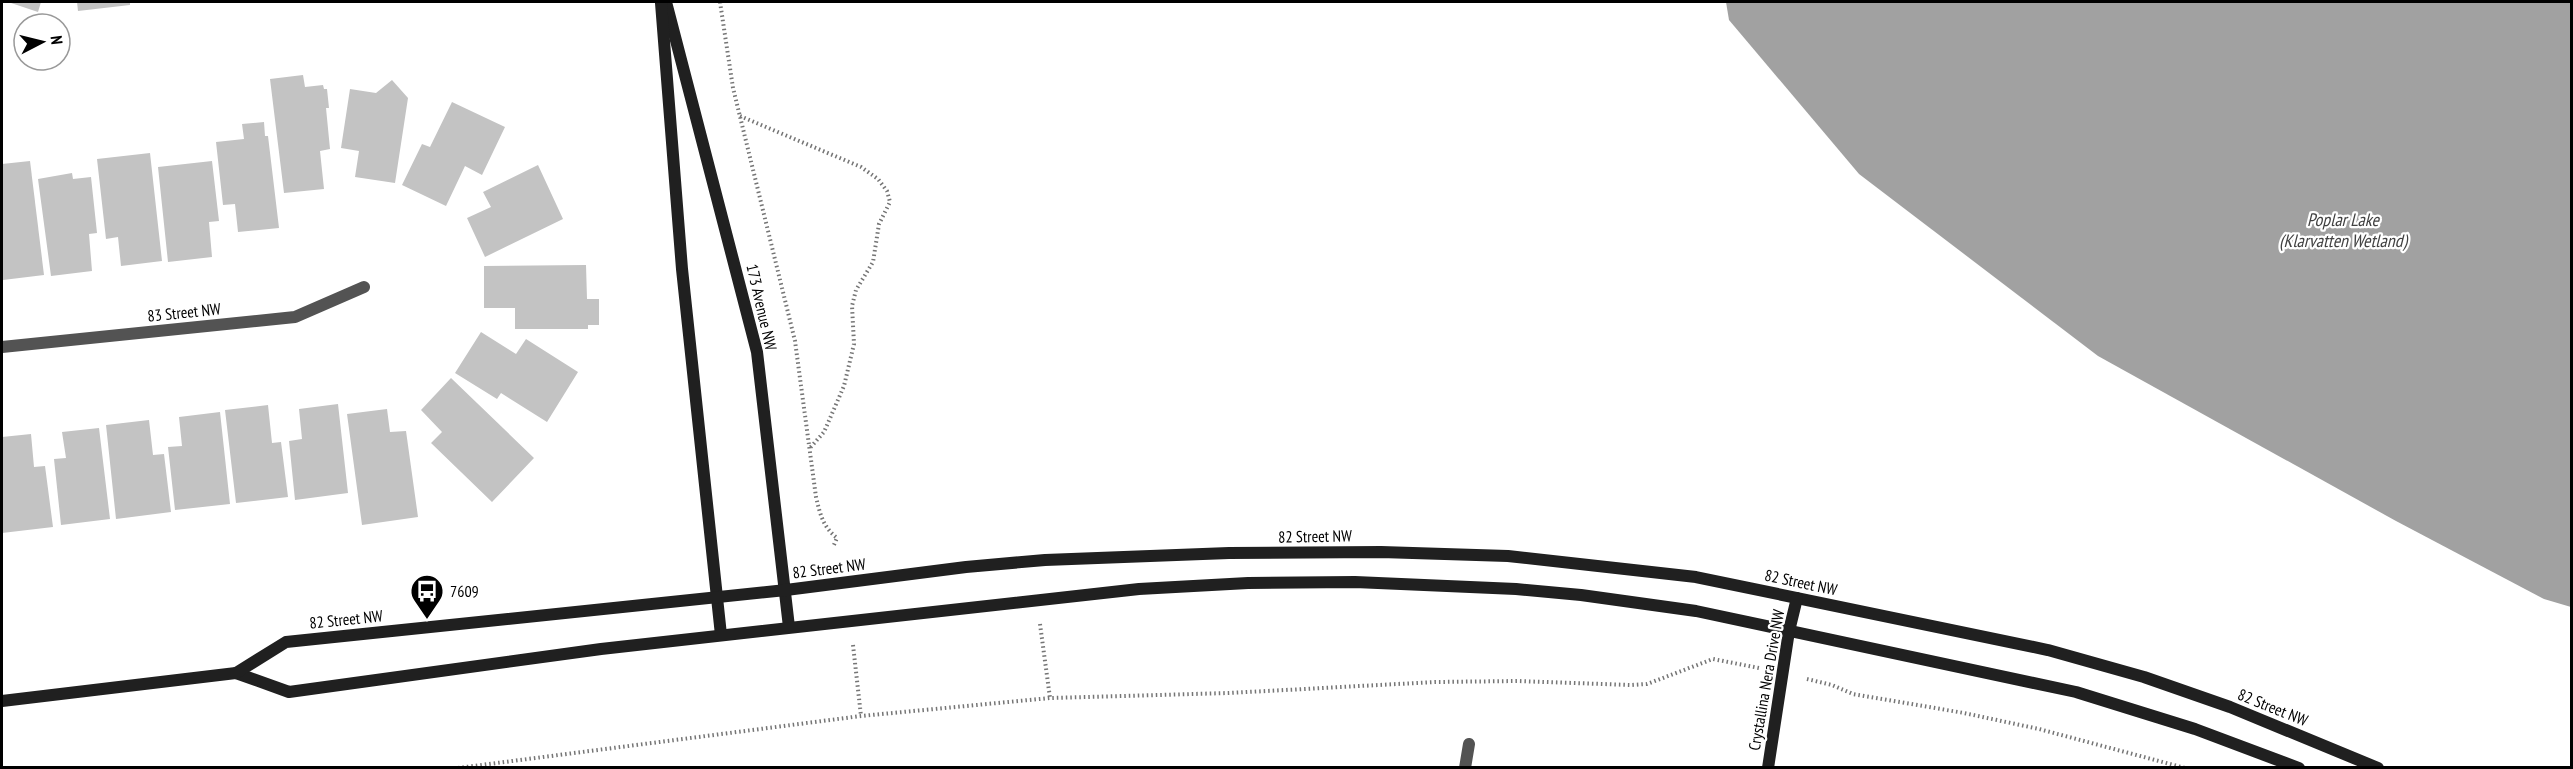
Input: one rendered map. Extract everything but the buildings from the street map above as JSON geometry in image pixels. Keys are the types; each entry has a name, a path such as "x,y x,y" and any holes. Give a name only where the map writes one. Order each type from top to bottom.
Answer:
{"main road":[{"path":"661,2 682,269 721,635"},
{"name":"173 Avenue NW","path":"666,2 757,352 789,627"},
{"name":"82 Street NW","path":"2,701 236,673 286,642 786,590 966,567 1046,560 1229,553 1381,552 1508,556 1696,577 2048,650 2144,677 2230,707 2378,768"},
{"name":"82 Street NW","path":"236,673 289,692 602,649 1139,589 1248,583 1390,584 1516,589 1581,595 1696,611 2076,692 2195,729 2299,768"},
{"name":"Crystallina Nera Drive NW","path":"1768,768 1789,631 1797,598"}],"street":[{"name":"83 Street NW","path":"2,347 295,317 364,287"},
{"path":"1465,768 1468,744"}],"path":[{"path":"720,2 725,47 740,116 795,340 809,449 821,518 828,531 837,538 833,547"},
{"path":"740,116 861,167 878,179 888,191 890,202 879,224 873,262 856,291 852,306 854,344 844,386 824,432 809,449"},
{"path":"1036,600 1050,698"},
{"path":"852,634 861,716"},
{"path":"459,768 861,716 1050,698 1229,693 1435,682 1516,681 1631,686 1647,684 1713,659 1832,685 1853,694 1964,713 2039,729 2186,768"}],"water":[{"name":"Poplar Lake (Klarvatten Wetland)","path":"1726,2 2571,2 2571,607 2544,599 2396,521 2098,356 1859,174 1729,20"}],"place":[{"name":"7609","path":"427,620"}]}
